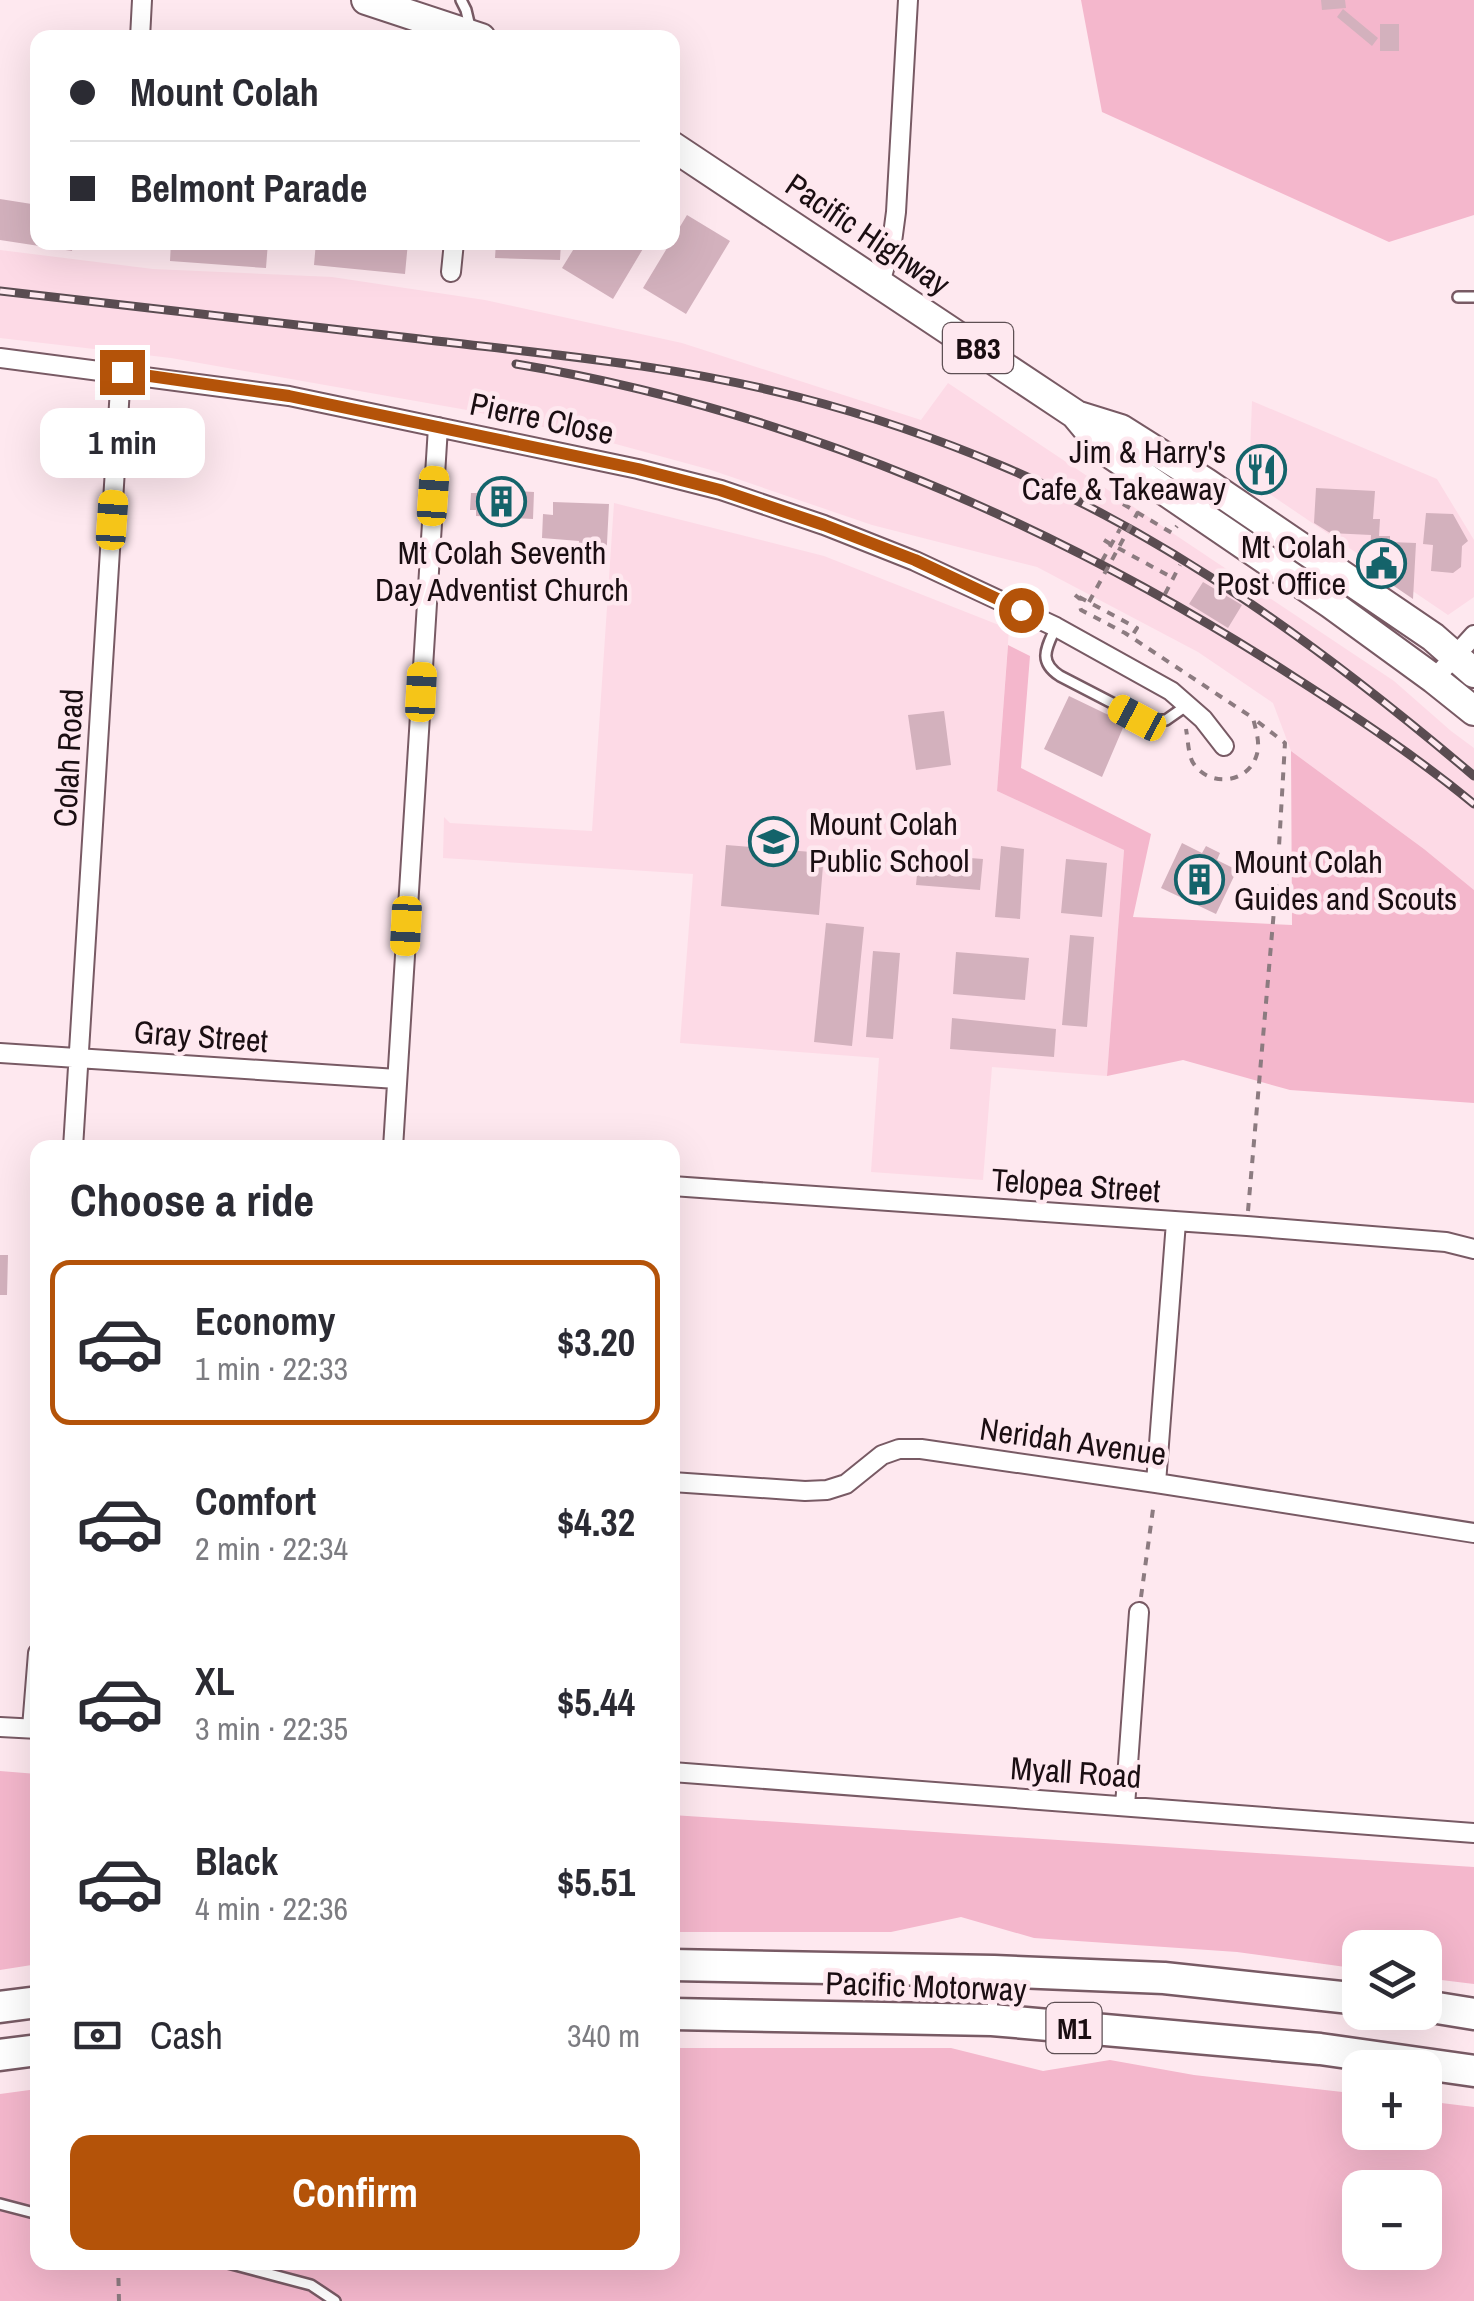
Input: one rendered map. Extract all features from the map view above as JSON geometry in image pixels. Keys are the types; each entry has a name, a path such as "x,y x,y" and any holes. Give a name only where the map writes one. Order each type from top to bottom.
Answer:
{"highway":[{"name":"Pacific Motorway","path":"680,1965 994,1970 1164,1978 1342,1997"},
{"path":"0,2007 30,2003"},
{"path":"1442,2009 1474,2014"},
{"name":"Pacific Motorway","path":"680,2014 992,2020 1320,2049 1474,2071"},
{"path":"0,2055 30,2051"}],"main road":[{"path":"366,0 456,30"},
{"name":"Pacific Highway","path":"680,151 1075,414 1106,450 1331,604 1474,711"},
{"name":"Pacific Highway","path":"1075,414 1121,429 1433,637 1468,654"}],"street":[{"path":"140,30 142,0"},
{"path":"880,284 896,212 908,0"},
{"path":"452,272 453,250"},
{"name":"Pierre Close","path":"0,358 289,396 638,469 720,490 915,560 1056,627 1188,704 1224,746"},
{"name":"Colah Road","path":"75,1140 122,372"},
{"path":"393,1140 438,427"},
{"path":"1434,678 1468,654"},
{"name":"Gray Street","path":"0,1053 397,1079"},
{"name":"Telopea Street","path":"680,1187 1247,1226 1446,1242 1474,1249"},
{"path":"1156,1483 1176,1222"},
{"name":"Neridah Avenue","path":"680,1483 826,1490 846,1484 882,1455 900,1449 921,1449 1474,1533"},
{"path":"1126,1806 1138,1612"},
{"path":"0,1727 30,1729"},
{"name":"Myall Road","path":"680,1773 1474,1833"}],"lane":[{"path":"461,0 472,30"},
{"path":"1458,297 1474,297"},
{"path":"1056,627 1046,658 1048,666 1060,676 1145,720 1166,720 1188,704"},
{"path":"992,2020 994,1970"},
{"path":"0,2204 30,2212"},
{"path":"254,2270 311,2285 334,2301"}],"path":[{"path":"1136,498 1131,507 1123,504 1172,533 1178,525"},
{"path":"1089,602 1138,512"},
{"path":"1102,561 1120,529"},
{"path":"1112,544 1104,540 1173,578"},
{"path":"1165,594 1180,564"},
{"path":"1075,595 1137,628 1131,638"},
{"path":"1247,1226 1286,742 1253,718"},
{"path":"1138,1612 1156,1483"},
{"path":"118,2270 119,2301"}],"shaded area":[{"path":"1081,0 1474,0 1474,215 1389,242 1102,112"},
{"path":"0,250 153,269 332,277 485,300 682,343 921,420 948,383 1394,681 1474,748 1474,890 1291,751 1273,703 1198,652 1037,567 872,525 711,470 467,410 171,358 0,338"},
{"path":"1252,401 1437,479 1474,540 1474,597 1448,615 1249,480"},
{"name":"Mount Colah Public School","path":"614,503 824,556 1009,629 997,791 1124,850 1107,1076 992,1067 983,1180 871,1172 879,1058 680,1043 693,874 443,858 444,817 450,823 592,831"},
{"path":"1008,645 1030,656 1021,768 1151,834 1133,917 1292,925 1291,751 1474,890 1474,1103 1290,1090 1183,1060 1107,1076 1124,850 997,791"},
{"path":"0,1771 30,1773 30,1965 0,1970"},
{"path":"680,1816 1474,1867 1474,1984 1442,1980 1442,1930 1342,1930 1342,1967 1237,1952 1034,1938 961,1917 891,1932 680,1932"},
{"path":"680,2048 951,2048 1043,2071 1110,2060 1194,2075 1342,2092 1342,2150 1442,2150 1442,2103 1474,2107 1474,2301 0,2301 0,2094 30,2090 30,2270 680,2270"}],"building":[{"path":"1321,0 1345,0 1346,8 1322,10"},
{"path":"1343,9 1378,38 1372,46 1337,17"},
{"path":"1380,24 1399,24 1399,51 1380,51"},
{"path":"0,199 30,204 30,245 0,240"},
{"path":"687,215 730,241 686,314 643,288 666,250 680,250 680,227"},
{"path":"171,250 267,250 266,268 170,261"},
{"path":"315,250 407,250 405,274 314,265"},
{"path":"496,250 561,250 560,260 495,258"},
{"path":"573,250 642,250 613,299 562,268"},
{"path":"1316,488 1375,491 1373,519 1380,519 1379,536 1390,536 1390,542 1416,543 1413,599 1369,569 1371,535 1330,533 1314,523"},
{"name":"Mt Colah Seventh Day Adventist Church","path":"479,489 534,492 533,519 476,516 476,510 470,510 471,493 479,493"},
{"path":"553,502 609,504 606,563 578,560 579,541 542,538 543,514 553,515"},
{"path":"1426,513 1453,514 1468,541 1462,546 1461,567 1453,573 1431,571 1433,545 1423,544"},
{"path":"1203,582 1242,605 1228,628 1189,604"},
{"path":"1069,696 1125,723 1102,777 1044,749"},
{"path":"944,711 951,765 916,770 908,715"},
{"name":"Mount Colah Guides and Scouts","path":"1182,843 1202,853 1206,846 1220,853 1217,860 1237,870 1216,914 1161,888"},
{"path":"726,845 824,853 819,915 721,906"},
{"path":"1001,846 1024,849 1020,919 995,917"},
{"path":"919,854 983,859 980,890 916,885"},
{"path":"1066,859 1107,863 1102,917 1061,913"},
{"path":"826,923 864,927 852,1046 814,1042"},
{"path":"1070,935 1094,937 1087,1027 1062,1025"},
{"path":"873,951 900,953 893,1039 866,1037"},
{"path":"956,952 1029,958 1025,1000 953,994"},
{"path":"952,1018 1056,1029 1054,1057 950,1049"},
{"path":"0,1255 8,1255 7,1295 0,1295"}],"railway":[{"path":"0,291 658,369 798,397 902,428 1066,495 1190,564 1308,644 1474,776"},
{"path":"516,364 619,384 721,411 822,443 1018,523 1112,570 1294,677 1363,722 1474,804"}],"place":[{"name":"Jim & Harry's Cafe & Takeaway","path":"1261,469"},
{"name":"Mt Colah Seventh Day Adventist Church","path":"502,502"},
{"name":"Mt Colah Post Office","path":"1381,564"},
{"name":"Mount Colah Public School","path":"774,841"},
{"name":"Mount Colah Guides and Scouts","path":"1199,879"}],"route":[{"path":"122,372 289,396 638,469 720,490 915,560 1021,610"}]}
